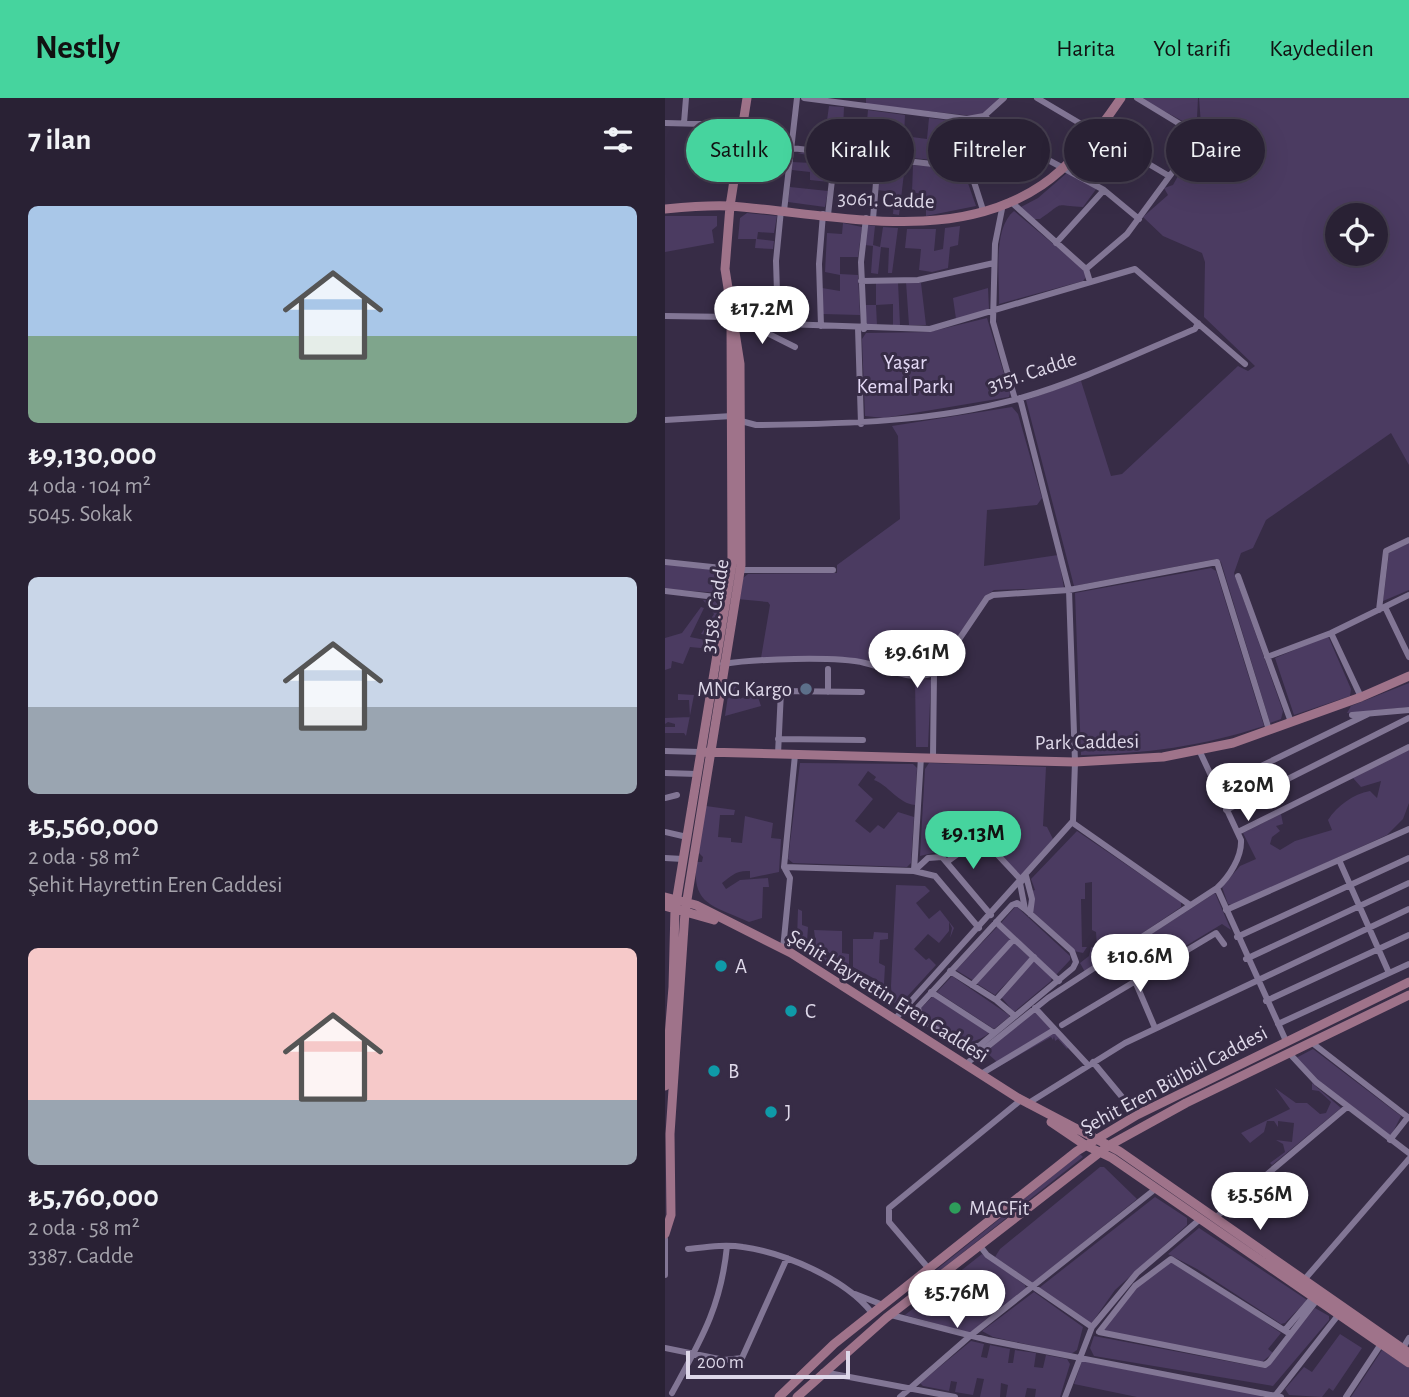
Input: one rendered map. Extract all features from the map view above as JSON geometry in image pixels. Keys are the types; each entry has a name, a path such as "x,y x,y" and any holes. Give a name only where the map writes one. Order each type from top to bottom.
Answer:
{"street":[{"path":"665,123 684,123 686,98"},
{"name":"3158. Cadde","path":"744,119 747,98"},
{"path":"792,140 797,98"},
{"path":"804,98 837,100 960,119"},
{"path":"971,119 984,116 1004,98"},
{"path":"1037,98 1074,119"},
{"name":"3061. Cadde","path":"1104,119 1121,98"},
{"path":"1137,98 1172,119"},
{"path":"984,116 988,119"},
{"name":"3061. Cadde","path":"665,209 730,206 935,221 1006,203 1039,187 1064,167"},
{"path":"1086,269 1121,241 1166,180"},
{"name":"3158. Cadde","path":"665,1086 669,979 723,664 736,570 736,418 731,317 725,269 734,182"},
{"path":"778,324 777,254 787,182"},
{"path":"821,326 819,264 830,182"},
{"path":"861,424 861,281 874,182"},
{"path":"974,182 983,210"},
{"path":"1091,182 1139,219"},
{"path":"1056,243 1104,190"},
{"path":"895,1019 1073,823 1075,762 1069,590 1018,399 993,326 994,263 1006,203 1086,269 1090,282"},
{"path":"861,281 918,280 994,263"},
{"path":"741,320 861,328 930,329 1135,269 1245,364"},
{"path":"665,316 731,317 795,347"},
{"name":"3151. Cadde","path":"665,420 736,418 756,425 861,424 927,417 1018,399 1195,329 1198,323"},
{"path":"1409,540 1386,551 1382,609 1409,657"},
{"path":"665,562 736,570 832,569"},
{"path":"933,757 934,673 990,596 1069,590 1217,562 1269,730"},
{"name":"3158. Cadde","path":"665,1234 671,1215 668,1196 683,859 697,774 706,753 724,598 736,570"},
{"path":"1238,576 1291,722"},
{"path":"665,591 724,598"},
{"path":"1267,657 1331,633 1409,595"},
{"path":"1331,633 1361,697"},
{"path":"723,664 844,660 913,676 934,673"},
{"path":"828,669 828,692"},
{"name":"Park Caddesi","path":"706,753 1075,762 1138,760 1200,752 1361,697 1409,676"},
{"path":"778,754 781,691 862,692"},
{"path":"1352,715 1409,710"},
{"path":"1216,788 1368,714"},
{"path":"1226,810 1409,718"},
{"path":"778,739 863,740"},
{"path":"1238,832 1409,747"},
{"path":"665,751 706,753"},
{"path":"965,1064 1035,1008 1217,888 1241,849 1238,832 1200,752"},
{"path":"783,949 790,878 784,867 795,755"},
{"path":"914,871 921,757"},
{"path":"665,773 697,774"},
{"path":"665,798 677,795"},
{"path":"1073,823 1190,905"},
{"path":"1226,910 1409,829"},
{"path":"665,832 687,837"},
{"path":"948,862 981,837 1022,880 1027,911"},
{"path":"914,871 925,860 937,857 948,862 991,915"},
{"path":"665,858 683,859"},
{"path":"1237,937 1409,858"},
{"path":"1339,860 1389,973"},
{"path":"784,867 914,871 935,876 979,928"},
{"path":"1246,959 1409,883"},
{"path":"1217,888 1246,959 1286,1041 1305,1073 1409,1153"},
{"name":"Şehit Hayrettin Eren Caddesi","path":"665,897 783,949 1024,1102 1085,1146 1099,1152 1315,1298 1406,1351"},
{"path":"1014,904 1027,911 1075,956 1073,968 979,1046 962,1046 920,1018 918,1007 996,922 1014,904"},
{"name":"Şehit Hayrettin Eren Caddesi","path":"665,906 681,906"},
{"path":"934,1281 889,1222 889,1208 1024,1102 1155,1028 1256,978 1409,909"},
{"path":"996,922 1059,981"},
{"path":"1062,1025 1216,933 1224,944"},
{"path":"1266,1001 1409,934"},
{"path":"972,985 1014,939"},
{"path":"996,1000 1034,957"},
{"path":"1278,1024 1409,964"},
{"path":"950,971 996,1000 1015,1016"},
{"path":"1135,981 1155,1028"},
{"name":"Şehit Eren Bülbül Caddesi","path":"779,1397 834,1344 1085,1146 1137,1115 1409,982"},
{"path":"931,992 994,1033"},
{"name":"Şehit Eren Bülbül Caddesi","path":"797,1397 888,1317 1108,1146 1186,1102 1409,995"},
{"path":"1035,1008 1137,1115"},
{"path":"981,1074 1054,1030"},
{"path":"1311,1042 1408,1117 1390,1140"},
{"name":"Şehit Hayrettin Eren Caddesi","path":"1024,1102 1108,1146 1215,1218 1304,1280 1381,1344 1409,1363"},
{"path":"1215,1218 1347,1107"},
{"path":"1304,1280 1409,1159"},
{"path":"900,1397 970,1336 1154,1190"},
{"path":"1065,1397 1078,1358 1092,1328 1137,1273 1199,1220"},
{"path":"665,1239 665,1275"},
{"path":"688,1249 727,1246 787,1258 855,1294 888,1317 1078,1358 1277,1396 1341,1311"},
{"path":"672,1393 714,1314 724,1278 727,1246"},
{"path":"979,1246 987,1255 1092,1328"},
{"path":"665,1348 733,1360 745,1355 787,1258"},
{"path":"1288,1332 1179,1261 1171,1259 1135,1286 1099,1332 1265,1365 1315,1298"},
{"path":"855,1294 877,1309"},
{"path":"1406,1351 1409,1338"},
{"path":"1346,1397 1381,1344"},
{"path":"823,1372 955,1397"}],"green space":[{"path":"866,98 1001,98 983,114 972,116 866,104"},
{"path":"1140,98 1198,98 1197,118 1179,119"},
{"path":"1199,98 1409,98 1409,465 1391,433 1266,520 1253,548 1241,553 1234,573 1283,711 1281,719 1270,723 1221,562 1216,559 1074,586 1026,400 1081,381 1111,476 1122,474 1238,366 1248,371 1255,366 1204,317 1205,262 1202,253 1163,236 1143,217 1168,195 1164,188 1175,182 1265,182 1265,119 1201,119"},
{"path":"829,106 844,107 843,119 827,119"},
{"path":"868,110 905,115 905,119 867,119"},
{"path":"928,128 928,160 914,158 914,137 927,139"},
{"path":"792,162 806,163 806,172 792,170"},
{"path":"914,165 928,166 928,182 968,182 976,206 926,216 926,195 912,192"},
{"path":"1064,175 1064,182 1086,182 1097,188 1083,207 1060,206 1040,219 1032,219 1021,207 1038,198"},
{"path":"878,182 903,182 899,215 893,214 895,192 877,190"},
{"path":"790,187 828,191 825,207 788,202"},
{"path":"1014,211 1083,269 1086,277 1083,281 999,304 1000,241 1007,219"},
{"path":"747,213 777,216 774,233 758,232 757,239 774,241 773,249 755,248 756,239 738,239 740,218"},
{"path":"665,216 717,216 717,226 712,230 714,243 665,252"},
{"path":"843,223 862,227 858,257 840,257 840,274 858,275 860,315 823,314 822,288 840,291 840,275 825,272 827,233 842,234"},
{"path":"867,225 875,226 873,245 880,247 883,227 898,228 892,273 888,273 889,248 881,247 878,274 871,273 873,246 865,245"},
{"path":"960,226 958,245 950,247 948,268 932,272 919,270 921,249 905,248 907,229 936,229 934,251 943,249 945,228"},
{"path":"876,282 898,282 900,325 893,325 893,304 876,305"},
{"path":"906,282 921,283 926,325 909,325"},
{"path":"988,288 989,309 956,319 953,298"},
{"path":"864,305 876,305 877,325 867,325"},
{"name":"Yaşar Kemal Parkı","path":"987,318 1009,397 884,418 865,416 862,339 866,333 929,332"},
{"path":"1012,407 1018,414 1042,498 1037,505 987,510 984,566 1058,555 1064,588 994,590 984,597 937,667 926,670 906,671 856,659 761,658 770,605 768,602 737,599 742,579 748,574 837,573 837,565 900,519 898,436 892,426"},
{"path":"1409,543 1409,590 1383,601 1389,553"},
{"path":"665,564 714,570 724,576 720,593 665,589"},
{"path":"1211,568 1216,571 1264,726 1174,748 1081,755 1075,593"},
{"path":"703,600 715,601 718,605 711,649 690,647 683,664 672,661 671,668 665,670 665,638 682,633 701,607 704,608 690,637 705,640 706,635 701,634 714,614"},
{"path":"1328,636 1351,689 1350,696 1294,715 1275,658"},
{"path":"915,678 931,680 928,747 916,747"},
{"path":"730,682 735,683 740,699 756,691 761,706 725,716"},
{"path":"1409,683 1409,707 1347,713 1351,706"},
{"path":"678,694 694,695 690,716 689,700 678,700"},
{"path":"690,717 686,736 684,733 665,733 665,727 675,727 675,724 665,724 665,718"},
{"path":"1409,749 1409,803 1403,819 1387,835 1233,905 1228,904 1222,887 1240,866 1256,859 1243,833 1281,814 1283,824 1276,826 1280,831 1272,837 1270,844 1280,850 1295,841 1332,830 1328,820 1346,801 1370,791 1377,798 1381,781 1361,787 1353,778"},
{"path":"800,763 913,764 917,768 915,805 898,798 874,780 876,777 868,771 858,785 873,799 855,821 870,833 878,825 884,829 898,812 914,817 911,863 907,867 793,863 788,859"},
{"path":"929,763 1046,767 1043,826 1047,827 1053,839 1021,876 981,835 947,857 937,852 920,856 925,769"},
{"path":"706,806 735,810 734,815 720,815 718,837 731,838 731,842 742,843 745,816 773,823 771,838 781,839 779,872 750,878 750,871 741,871 722,883 726,889 740,880 768,878 769,887 763,887 762,918 749,922 716,907 701,896 696,876 697,862 702,862 703,857 698,852"},
{"path":"1077,831 1181,902 1181,907 1085,972 1080,963 1089,956 1091,947 1097,947 1096,932 1092,930 1092,882 1085,883 1085,899 1081,899 1082,947 1087,947 1083,953 1074,951 1032,911 1031,891 1035,890 1031,879"},
{"path":"896,885 925,886 930,891 916,903 929,919 940,910 954,928 950,938 952,928 949,922 949,931 939,943 928,934 914,949 936,965 903,1001 895,1003 892,1001 891,986"},
{"path":"1215,893 1231,930 1222,924 1136,976 1125,951"},
{"path":"1016,906 1070,956 1070,960 1056,975 1001,923"},
{"path":"798,909 802,911 802,925 808,927 807,942 811,948 886,993 886,997 801,947 797,939"},
{"path":"997,927 1012,940 974,981 956,970"},
{"path":"814,930 842,931 842,953 849,954 849,965 816,945"},
{"path":"874,932 888,933 888,939 880,940 879,963 885,966 884,984 853,967 853,939 873,939"},
{"path":"1014,942 1030,958 995,995 976,983"},
{"path":"1034,960 1052,977 1051,981 1014,1012 1001,997"},
{"path":"952,976 1009,1017 994,1029 937,992"},
{"path":"933,996 989,1033 971,1041 963,1041 947,1034 922,1016 921,1008"},
{"path":"1039,1007 1069,1046 1067,1049 1058,1039 1055,1041 1054,1036 1053,1040 1051,1037 991,1071 996,1061 986,1052"},
{"path":"1313,1049 1401,1116 1391,1136 1318,1083 1296,1058"},
{"path":"1312,1083 1341,1108 1272,1165 1270,1163 1285,1152 1283,1144 1276,1140 1292,1142 1294,1123 1278,1121 1278,1127 1274,1121 1267,1121 1264,1132 1250,1143 1241,1133 1290,1109 1275,1088 1296,1103 1307,1103 1320,1114 1326,1113 1331,1102 1319,1091 1312,1090"},
{"path":"1080,1154 1083,1157 937,1273 936,1270"},
{"path":"1100,1167 1104,1167 1137,1199 1033,1283 995,1257 1000,1249"},
{"path":"1155,1197 1187,1218 1187,1225 1115,1290 1091,1324 1039,1288"},
{"path":"1199,1228 1307,1300 1281,1324 1197,1269 1168,1254"},
{"path":"982,1254 1026,1288 970,1333 905,1315"},
{"path":"1172,1262 1182,1265 1281,1333 1268,1349 1273,1353 1262,1362 1102,1331 1142,1282"},
{"path":"1034,1292 1083,1327 1077,1350 1071,1354 993,1337 982,1331"},
{"path":"1315,1308 1329,1316 1329,1320 1273,1386 1094,1356 1090,1348 1094,1336 1264,1368"},
{"path":"1340,1334 1362,1348 1333,1391 1329,1388 1322,1397 1289,1395 1285,1389 1304,1367 1312,1372"},
{"path":"971,1341 984,1344 981,1357 987,1358 990,1345 1010,1349 1008,1363 1013,1363 1015,1350 1036,1353 1034,1367 1043,1368 1046,1355 1067,1359 1070,1364 1060,1397 1035,1397 1036,1389 1027,1388 1025,1397 1006,1397 1008,1385 1001,1383 1000,1397 980,1397 984,1379 977,1378 973,1395 955,1392 957,1382 951,1381 949,1391 920,1383"},
{"path":"1382,1350 1409,1368 1409,1397 1351,1397"},
{"path":"1082,1361 1262,1397 1137,1397 1074,1384"}],"place":[{"name":"MNG Kargo","path":"806,689"},
{"name":"A","path":"721,966"},
{"name":"C","path":"791,1011"},
{"name":"B","path":"714,1071"},
{"name":"J","path":"771,1112"},
{"name":"MACFit","path":"955,1208"}]}
